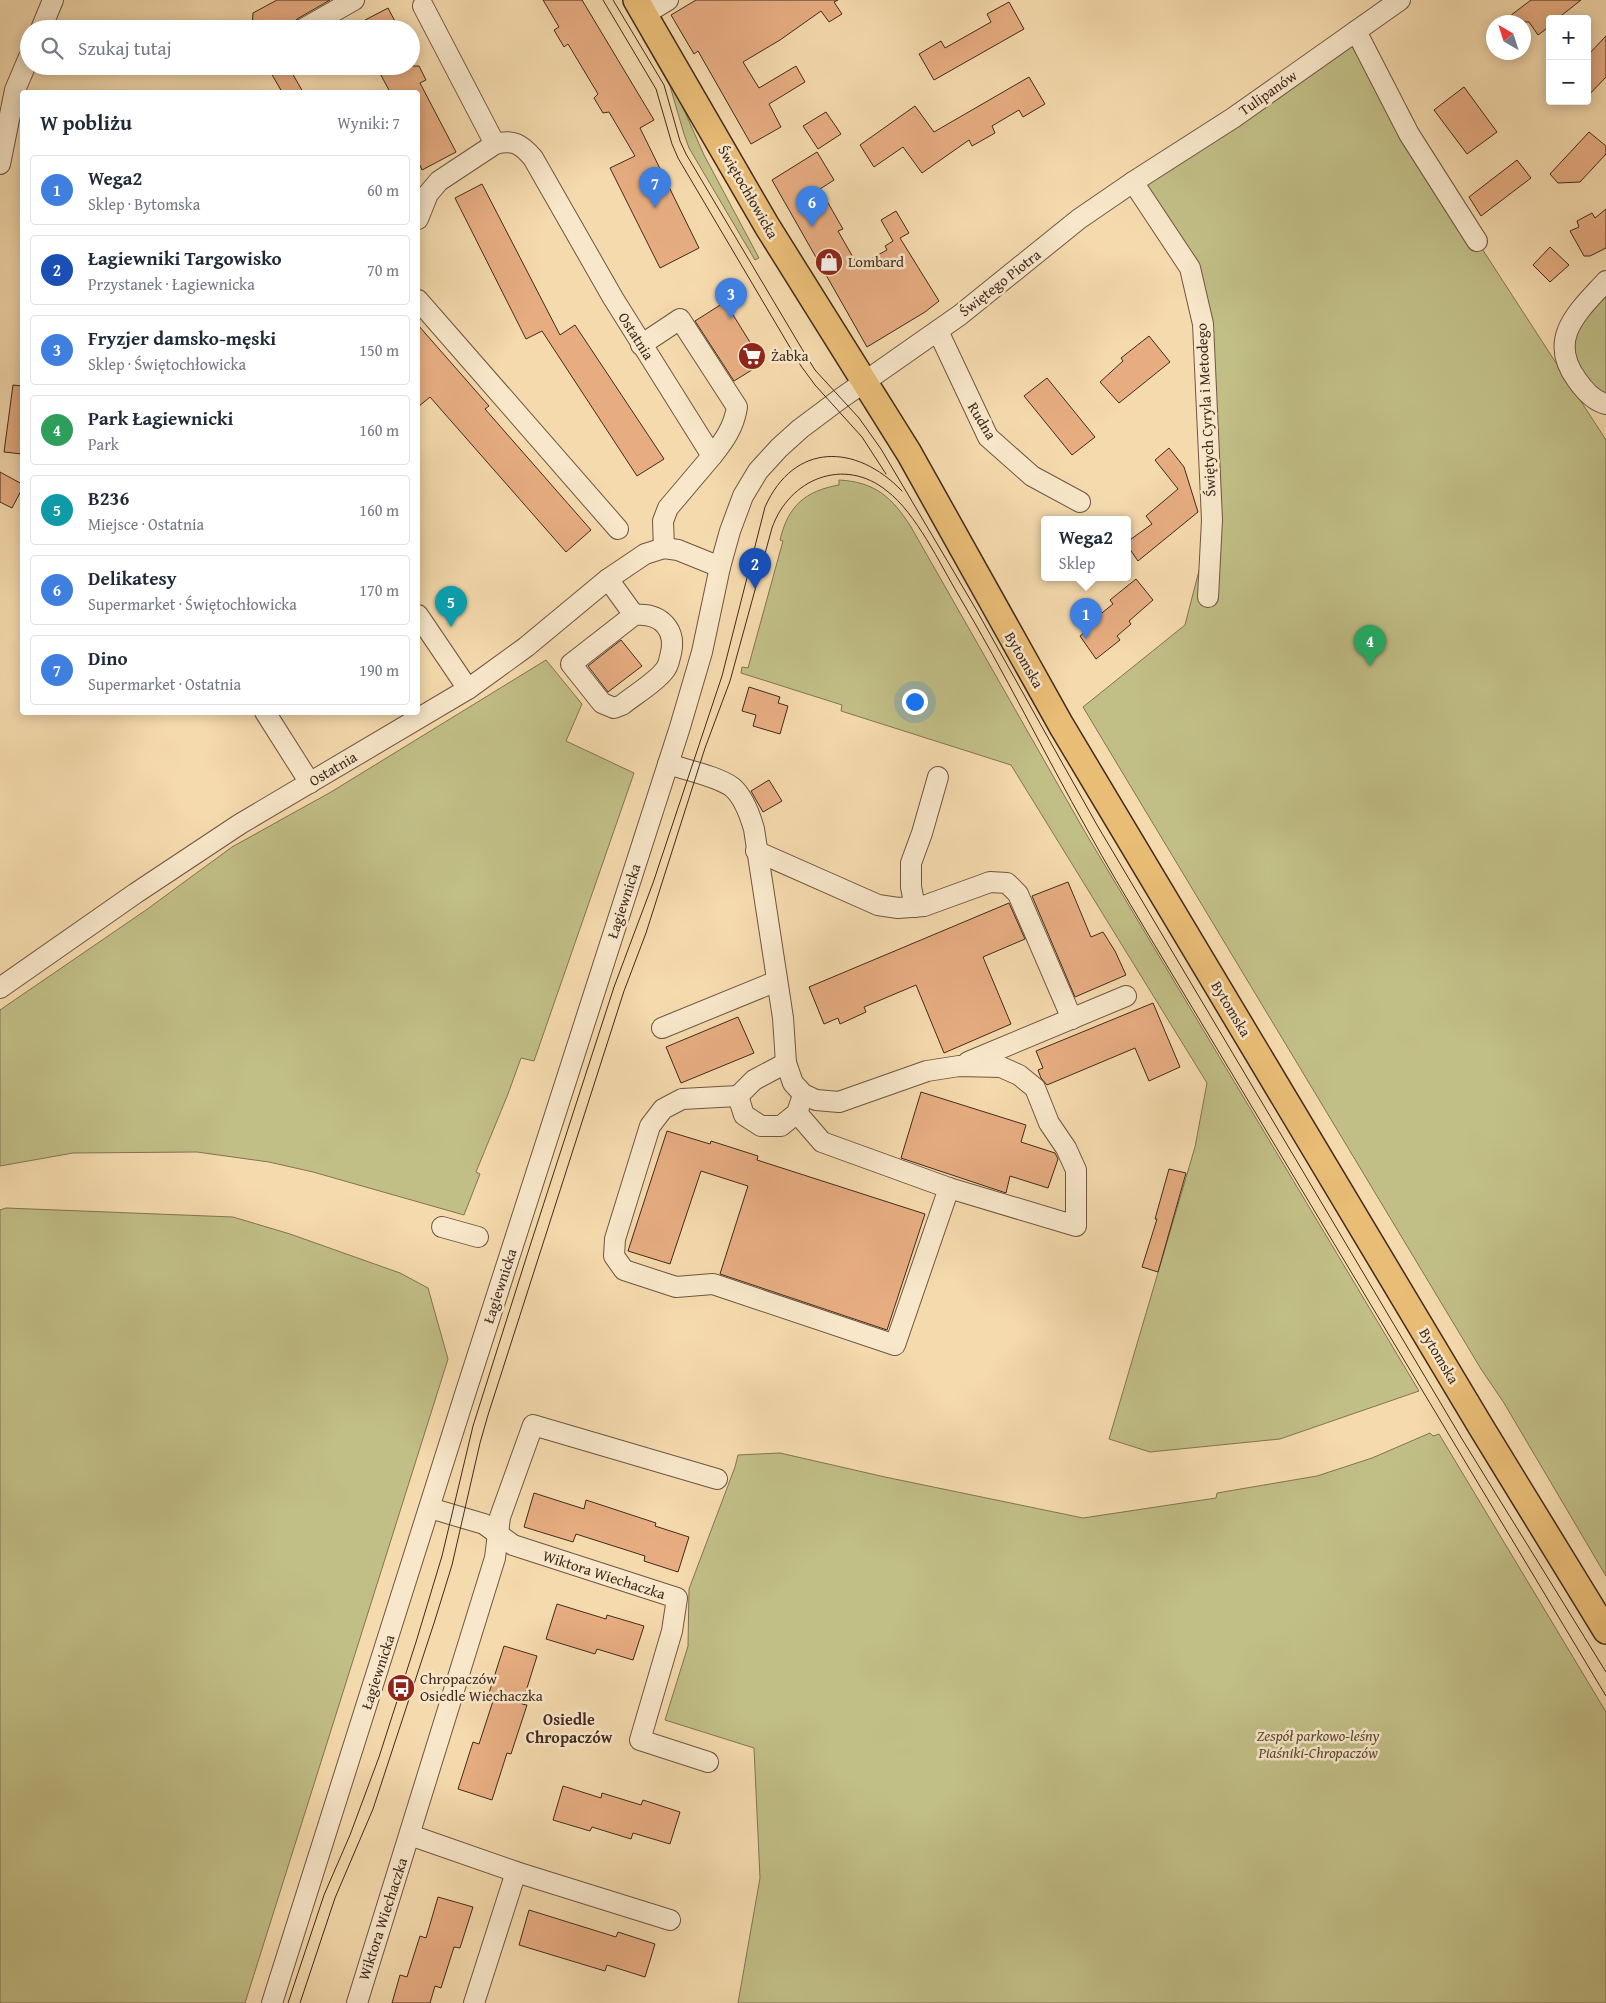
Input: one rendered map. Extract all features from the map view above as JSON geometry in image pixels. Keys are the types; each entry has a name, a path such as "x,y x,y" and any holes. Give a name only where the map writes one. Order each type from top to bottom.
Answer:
{"main road":[{"name":"Świętochłowicka","path":"641,7 767,226 864,381"},
{"name":"Bytomska","path":"864,381 921,473 1061,725 1481,1427 1606,1631"}],"street":[{"path":"45,20 53,0"},
{"path":"319,20 354,0"},
{"path":"641,7 668,0"},
{"name":"Tulipanów","path":"1133,182 1233,118 1400,0"},
{"path":"420,214 428,194 439,181 495,144 423,6"},
{"path":"1356,31 1409,134 1477,241"},
{"path":"0,164 7,88 20,70"},
{"name":"Ostatnia","path":"495,144 506,141 516,143 525,148 533,158 641,344 712,456"},
{"name":"Świętego Piotra","path":"864,381 938,331 1020,268 1079,219 1133,182"},
{"name":"Świętych Cyryla i Metodego","path":"1133,182 1190,268 1203,324 1212,520 1208,597"},
{"path":"1606,281 1573,318 1567,328 1564,344 1566,362 1572,373 1591,396 1606,404"},
{"path":"420,302 618,530"},
{"path":"641,344 680,319 736,407 735,418 728,436 668,508 663,521 664,548 678,550 720,567 730,531 744,496 758,471 800,429 864,381"},
{"name":"Rudna","path":"938,331 988,438 1032,476 1080,502"},
{"name":"Ostatnia","path":"0,988 136,893 240,824 468,689 526,647 608,579 645,554 664,548"},
{"name":"Łagiewnicka","path":"272,2003 430,1508 466,1388 668,764 702,652 720,567"},
{"path":"608,579 634,615"},
{"path":"647,614 660,619 668,628 673,641 672,652 664,672 622,705 614,708 602,703 571,664 634,615 647,614"},
{"path":"420,618 468,689"},
{"path":"267,715 310,783"},
{"path":"668,764 714,779 733,788 750,814 785,1036 786,1063 792,1083 803,1094 816,1100 840,1102 927,1072 959,1066 1126,996"},
{"path":"915,907 911,887 911,863 922,833 938,777"},
{"path":"756,851 878,905 898,908 924,906 990,882 1007,883 1018,894 1072,1019"},
{"path":"662,1028 777,981"},
{"path":"786,1063 754,1080 738,1096 682,1099 663,1109 650,1126 616,1239 614,1256 624,1270 676,1287 713,1284 895,1345 949,1188"},
{"path":"797,1113 822,1142 949,1188 1076,1226 1076,1170 1066,1148 1049,1123 1035,1088 1019,1075 1001,1067 959,1066"},
{"path":"738,1096 744,1115 761,1126 781,1126 797,1113 803,1094"},
{"path":"442,1227 478,1238"},
{"name":"Wiktora Wiechaczka","path":"357,2003 495,1558 500,1517 533,1425 717,1479"},
{"name":"Wiktora Wiechaczka","path":"430,1508 484,1524 513,1546 677,1598 672,1631 640,1740 708,1762"},
{"path":"410,1835 516,1872 670,1920"},
{"path":"474,2003 516,1872"}],"green space":[{"path":"1356,31 1477,241 1606,440 1606,1576 1504,1403 1481,1369 1083,707 1185,625 1212,520 1191,278 1133,182"},
{"path":"646,37 673,85 704,155 759,258 755,260 689,148 670,86 643,39"},
{"path":"1606,281 1606,404 1582,386 1567,328"},
{"path":"839,480 852,481 873,488 889,499 904,516 1085,832 1419,1391 1280,1439 1150,1452 1109,1439 1195,1147 1207,1083 1011,765 841,711 842,705 741,673 742,667 748,668 783,541 780,540 783,528 788,518 793,509 808,496 817,491 839,485"},
{"path":"546,660 582,704 566,741 634,773 534,1061 521,1058 476,1172 480,1174 464,1215 313,1172 269,1162 197,1152 73,1153 0,1166 0,1010 146,910 232,847 331,792"},
{"path":"6,1208 233,1217 290,1234 400,1273 428,1288 448,1359 245,2003 0,2003 0,1210"},
{"name":"Zespół parkowo-leśny Piaśniki-Chropaczów","path":"1430,1433 1433,1436 1439,1434 1606,1712 1606,2003 738,2003 760,1878 754,1748 665,1720 688,1646 689,1589 738,1455 780,1453 1083,1518 1216,1498 1217,1493 1317,1476 1372,1458"}],"building":[{"path":"277,0 330,0 296,20 253,20 253,13"},
{"path":"543,0 582,0 654,120 640,128 699,248 660,268 610,168 635,156 609,112 603,113 594,98 598,94 568,44 564,47 554,30 559,27"},
{"path":"696,0 838,0 834,2 842,14 829,22 821,11 780,40 743,62 759,88 796,66 805,82 769,104 781,127 751,144 698,51 694,54 671,15"},
{"path":"1531,0 1581,0 1562,15 1546,15 1546,29 1538,35 1531,25 1531,15 1511,15"},
{"path":"1009,2 1024,29 934,80 919,54 941,41 945,48 991,22 987,14"},
{"path":"388,8 394,20 365,20"},
{"path":"1606,36 1606,77 1591,93 1591,60 1591,52"},
{"path":"420,68 426,80 420,83 456,152 422,170 420,166 420,90 389,90 381,75 420,75"},
{"path":"272,75 293,75 302,90 281,90"},
{"path":"1029,77 1045,104 1023,117 1019,110 992,126 995,133 972,146 969,140 922,173 903,147 874,167 860,145 915,106 934,132"},
{"path":"1464,87 1497,132 1467,154 1434,110"},
{"path":"826,112 841,134 818,149 803,126"},
{"path":"1589,132 1606,146 1606,154 1580,182 1558,183 1550,174"},
{"path":"817,152 834,180 820,189 843,229 838,231 858,266 887,250 885,246 893,241 881,220 896,211 909,233 900,238 939,301 925,312 867,347 772,180"},
{"path":"1517,160 1531,178 1481,216 1469,197"},
{"path":"482,184 560,335 575,325 664,459 637,476 542,331 526,339 455,198"},
{"path":"1606,209 1606,248 1590,256 1584,256 1570,231 1579,227 1577,221 1592,213 1595,218"},
{"path":"1550,247 1569,265 1550,282 1533,265"},
{"path":"725,302 763,363 734,381 695,321"},
{"path":"420,327 489,406 485,409 591,530 566,552 430,397 420,405"},
{"path":"1149,336 1170,362 1119,403 1100,382 1123,361 1121,358"},
{"path":"1047,378 1095,437 1072,455 1024,396"},
{"path":"13,385 20,386 20,454 4,452"},
{"path":"1169,448 1184,467 1198,512 1138,561 1131,551 1131,539 1152,524 1146,516 1178,489 1155,460"},
{"path":"0,472 20,483 20,493 12,508 0,502"},
{"path":"1136,579 1153,600 1129,621 1131,624 1117,636 1120,640 1096,659 1080,636 1100,620 1097,617 1113,604 1110,600"},
{"path":"621,640 642,666 608,692 588,666"},
{"path":"749,687 780,697 778,703 788,706 780,734 753,726 756,715 742,711"},
{"path":"769,780 782,801 763,812 751,791"},
{"path":"1068,882 1091,937 1103,932 1115,951 1126,975 1075,997 1032,896"},
{"path":"1009,903 1025,939 983,957 1011,1024 944,1053 916,985 864,1007 866,1012 840,1024 838,1018 824,1024 809,987"},
{"path":"1153,1003 1180,1067 1149,1081 1135,1048 1047,1085 1041,1078 1038,1070 1043,1068 1036,1051"},
{"path":"738,1017 754,1053 681,1083 666,1047"},
{"path":"921,1092 1026,1125 1021,1142 1055,1153 1058,1159 1048,1188 1010,1176 1006,1193 901,1158"},
{"path":"667,1131 710,1144 711,1141 758,1156 757,1160 925,1214 887,1330 720,1274 748,1186 701,1171 670,1264 628,1251"},
{"path":"1169,1169 1186,1173 1158,1272 1142,1267 1157,1219 1155,1219"},
{"path":"534,1493 584,1509 586,1500 656,1523 655,1526 689,1537 678,1572 644,1561 645,1556 576,1534 573,1542 524,1527"},
{"path":"557,1604 606,1619 607,1615 644,1626 633,1660 597,1649 595,1654 546,1639"},
{"path":"504,1646 537,1656 522,1704 527,1705 511,1754 507,1753 492,1800 458,1789 473,1742 479,1744 495,1695 489,1693"},
{"path":"563,1786 601,1798 602,1793 641,1805 643,1800 680,1812 670,1844 633,1833 631,1839 592,1827 590,1831 553,1820"},
{"path":"438,1897 473,1907 460,1948 454,1947 441,1988 435,1986 430,2003 392,2003 400,1975 407,1977 420,1936 426,1938"},
{"path":"529,1910 616,1937 618,1932 655,1944 645,1977 607,1965 605,1971 519,1945"}],"tram line":[{"path":"603,0 656,89 678,158 801,366 815,385 862,437 886,474"},
{"path":"613,0 664,85 680,141 686,154 815,370 859,418 881,449 977,611 1097,825 1462,1439 1606,1672"},
{"path":"288,2003 324,1895 350,1835 379,1757 416,1642 442,1556 473,1426 614,987 653,883 722,676 765,507 777,486 792,470 809,461 827,457 846,458 865,464 884,475 902,491"},
{"path":"300,2003 335,1898 373,1809 435,1620 452,1565 488,1415 624,991 646,933 705,748 730,681 772,528 780,511 791,497 805,486 820,478 836,474 853,475 870,481 887,491 918,525 992,654 1116,880 1606,1696"}],"place":[{"name":"Dino","path":"655,208"},
{"name":"Delikatesy","path":"812,227"},
{"name":"Lombard","path":"829,262"},
{"name":"Fryzjer damsko-męski","path":"731,319"},
{"name":"Żabka","path":"752,356"},
{"name":"Łagiewniki Targowisko","path":"755,589"},
{"name":"B236","path":"451,627"},
{"name":"Wega2","path":"1086,639"},
{"name":"Park Łagiewnicki","path":"1370,666"},
{"name":"Chropaczów Osiedle Wiechaczka","path":"401,1688"}],"district":[{"name":"Osiedle Chropaczów","path":"569,1728"}]}
